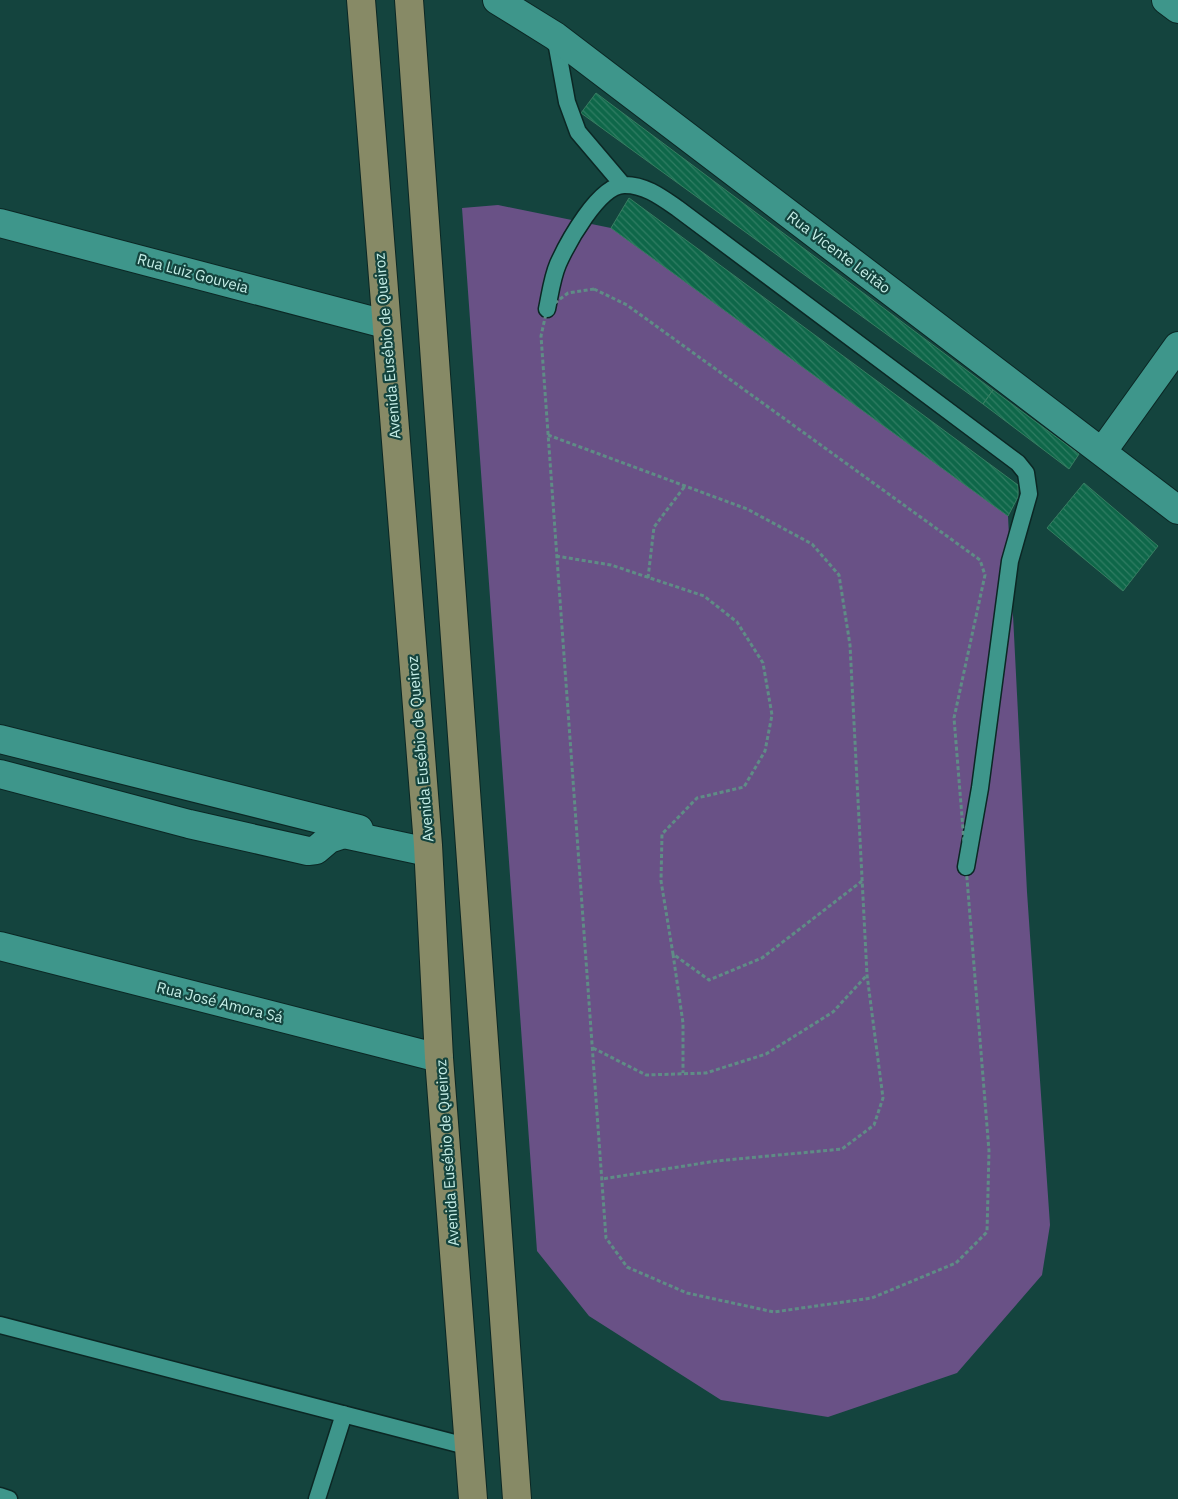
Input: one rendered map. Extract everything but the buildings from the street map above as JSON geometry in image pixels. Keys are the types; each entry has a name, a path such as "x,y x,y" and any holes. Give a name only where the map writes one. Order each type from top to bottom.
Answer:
{"main road":[{"name":"Avenida Eusébio de Queiroz","path":"361,0 385,324 428,848 439,1058 474,1499"},
{"path":"409,0 516,1499"}],"street":[{"name":"Rua Vicente Leitão","path":"497,0 554,36 1178,510"},
{"path":"1166,0 1178,9"},
{"name":"Rua Luiz Gouveia","path":"0,223 385,324"},
{"path":"1102,452 1178,346"},
{"path":"0,739 428,848"},
{"path":"0,774 188,824 308,851 316,850 330,839 344,834 428,848"},
{"path":"143,812 149,778"},
{"path":"188,824 192,788"},
{"path":"308,851 310,818"},
{"name":"Rua José Amora Sá","path":"0,946 439,1058"}],"lane":[{"path":"554,36 567,102 578,132 623,184 654,193 677,208 1018,463 1026,473 1029,494 1010,561 980,788 966,866"},
{"path":"547,309 557,266 582,220 608,192 623,184"},
{"path":"0,1325 470,1447"},
{"path":"317,1499 344,1414"},
{"path":"0,1496 9,1499"}],"path":[{"path":"594,289 627,305 980,560 985,575 954,718 989,1151 987,1232 956,1263 872,1298 774,1312 687,1293 627,1268 606,1238 541,336 547,309 568,293 594,289"},
{"path":"548,434 747,509 812,544 839,575 850,645 867,975 883,1098 874,1125 842,1149 716,1161 602,1179"},
{"path":"648,578 654,527 685,486"},
{"path":"556,556 611,565 704,596 737,622 763,663 772,715 765,751 744,787 698,798 662,834 661,881 683,1023 683,1073"},
{"path":"673,954 710,980 762,958 862,881"},
{"path":"592,1048 646,1074 706,1072 766,1054 832,1012 867,975"}],"shaded area":[{"path":"498,205 611,228 1008,516 1027,892 1050,1225 1042,1275 957,1373 828,1417 721,1400 589,1316 537,1251 462,208"}]}
